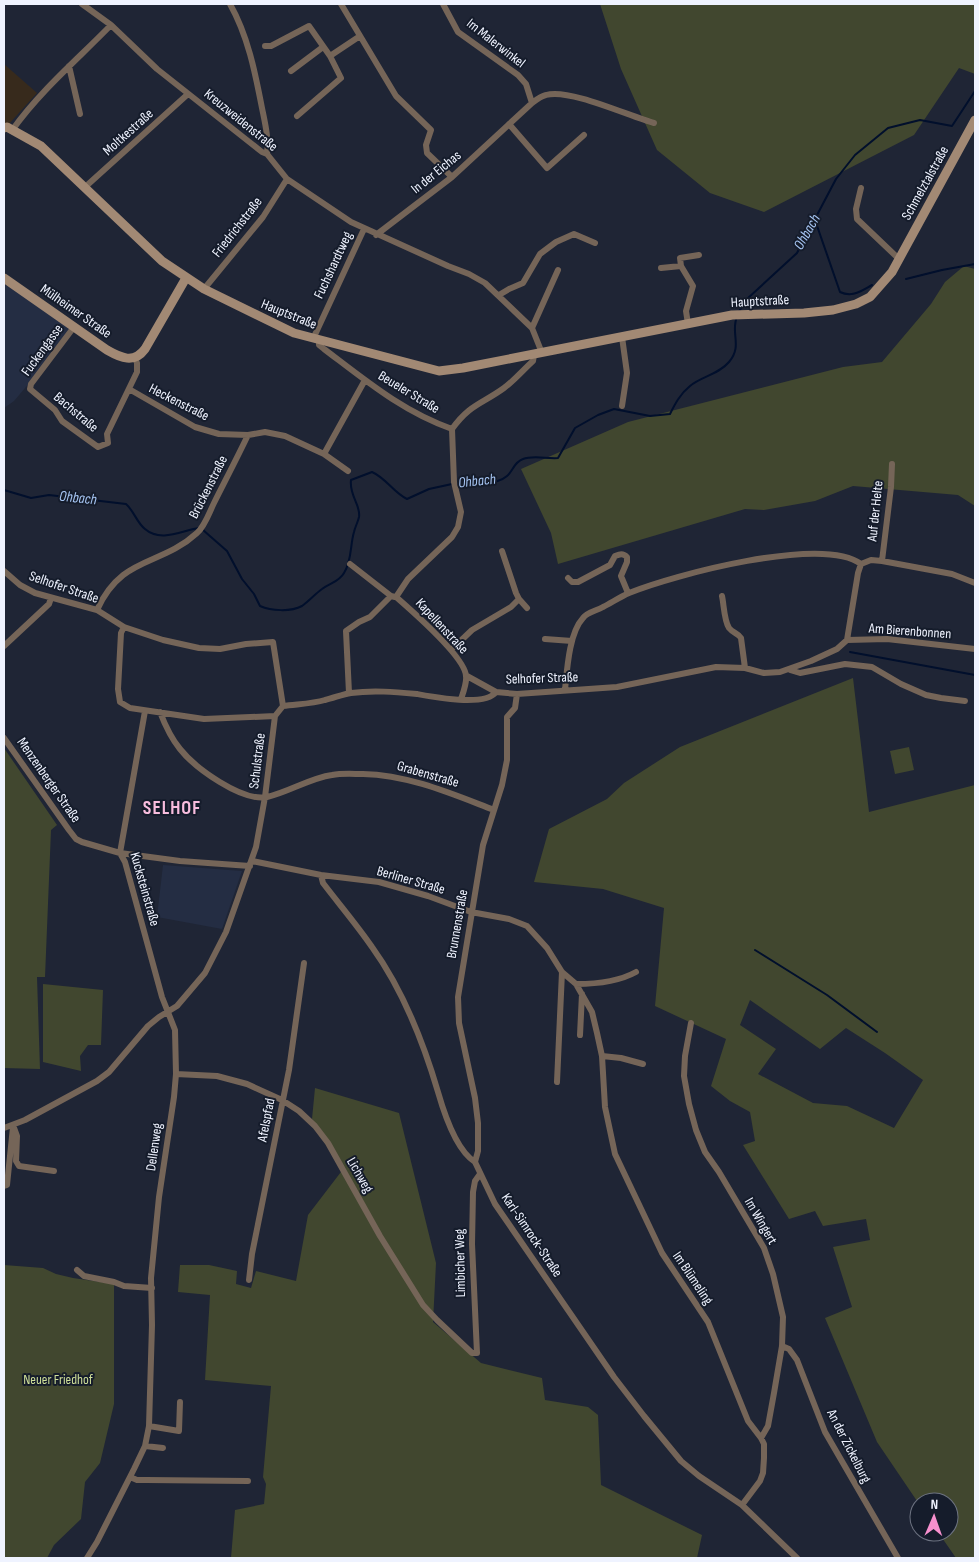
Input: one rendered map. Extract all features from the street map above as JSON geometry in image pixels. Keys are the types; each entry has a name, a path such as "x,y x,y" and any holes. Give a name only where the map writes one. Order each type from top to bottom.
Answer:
{"main road":[{"name":"Schmelztalstraße","path":"834,310 856,304 870,297 884,283 975,120"},
{"name":"Hauptstraße","path":"8,128 42,146 162,261 204,289 285,330 439,372 732,315 804,313 834,310"},
{"name":"Mülheimer Straße","path":"4,278 120,358 135,358"},
{"path":"135,358 145,349 186,278"}],"street":[{"name":"Kreuzweidenstraße","path":"82,4 111,24 157,69 264,153 287,179 350,222 376,235 469,274 485,283 532,328 538,354"},
{"path":"340,4 396,96 431,130 426,145 427,153 452,177"},
{"name":"Im Malerwinkel","path":"444,4 458,32 518,75 526,84 532,102"},
{"path":"233,5 244,34 256,78 267,134 264,153"},
{"path":"8,128 25,113 111,24"},
{"path":"265,46 271,46 309,26 330,56 340,78 297,116"},
{"path":"330,56 360,36"},
{"path":"291,71 323,47"},
{"path":"69,66 80,114"},
{"name":"Moltkestraße","path":"84,188 188,94"},
{"name":"In der Eichas","path":"376,235 452,177 532,102 546,95 561,94 589,100 654,123"},
{"path":"509,124 547,168 584,135"},
{"name":"Friedrichstraße","path":"204,289 263,217 287,179"},
{"path":"861,188 856,210 857,219 899,258"},
{"name":"Fuchshardtweg","path":"316,340 364,229"},
{"path":"499,295 523,283 540,254 561,239 574,234 595,243"},
{"path":"688,324 686,311 693,286 681,266 680,258 699,255"},
{"path":"661,268 681,266"},
{"path":"532,328 558,270"},
{"name":"Fuckengasse","path":"30,389 31,384 74,326"},
{"path":"622,337 627,373 622,406"},
{"name":"Beueler Straße","path":"316,340 324,349 390,399 428,420 452,429"},
{"path":"349,693 346,632 359,622 370,617 394,596 408,579 452,537 458,527 461,512 454,484 452,429 472,407 505,387 538,354"},
{"path":"129,389 137,372 135,358"},
{"path":"324,454 365,380"},
{"name":"Bachstraße","path":"30,389 54,410 62,421 98,447 108,443 106,434 129,389"},
{"name":"Heckenstraße","path":"129,389 195,427 219,434 248,435"},
{"path":"248,435 265,432 284,436 324,454 348,471"},
{"name":"Brückenstraße","path":"97,610 102,598 119,577 134,566 174,549 200,529 248,435"},
{"name":"Auf der Helte","path":"882,560 892,464"},
{"path":"502,551 519,599 527,608"},
{"path":"565,690 572,641 578,624 584,616 628,593 718,566 750,560 806,554 840,556 854,559 861,564 846,640 838,649 790,670"},
{"path":"568,578 572,582 578,582 610,565 615,556 624,555 627,557 627,562 621,576 628,593"},
{"name":"Auf der Helte","path":"861,564 871,560 882,560 952,574 975,583"},
{"path":"350,564 394,596"},
{"name":"Selhofer Straße","path":"4,571 20,585 51,598 97,610 124,626"},
{"name":"Kapellenstraße","path":"394,596 451,650 467,676 496,692"},
{"path":"722,596 728,626 742,638 745,668"},
{"path":"4,646 49,604 51,598"},
{"path":"451,650 472,630 511,607 519,599"},
{"path":"275,716 204,719 130,708 120,702 118,689 121,633 124,626 163,640 199,648 220,648 273,642 283,706"},
{"name":"Am Bierenbonnen","path":"846,640 887,639 975,649"},
{"path":"545,640 572,641"},
{"name":"Selhofer Straße","path":"283,706 325,700 349,693 395,692 461,699 484,698 492,696 496,692 517,694 617,687 716,667 745,668 764,673 790,670 800,673 845,664 872,666 901,684 926,695 965,701"},
{"name":"Kapellenstraße","path":"461,699 467,676"},
{"name":"Brunnenstraße","path":"475,1162 478,1151 478,1123 475,1098 459,1023 458,997 483,845 502,785 507,760 507,717 515,708 517,694"},
{"name":"Schulstraße","path":"4,1128 97,1081 109,1072 148,1026 178,1006 205,973 226,932 256,847 266,797 275,716 283,706"},
{"name":"Kucksteinstraße","path":"145,711 120,854 125,862 167,1012"},
{"path":"160,712 168,730 180,749 196,765 235,791 266,797"},
{"name":"Menzenberger Straße","path":"4,738 76,839 82,842 120,854 180,861 251,864 319,875"},
{"name":"Grabenstraße","path":"266,797 331,775 364,774 389,776 417,782 494,810"},
{"name":"Berliner Straße","path":"319,875 379,882 428,896 471,912 508,919 527,926 547,948 562,972 576,984"},
{"name":"Karl-Simrock-Straße","path":"319,875 323,883 373,947 393,979 421,1040 449,1124 462,1149 475,1162 495,1204 609,1370 681,1461 742,1504 797,1558"},
{"name":"Afelspfad","path":"248,1280 289,1070 304,963"},
{"path":"557,1082 562,972"},
{"path":"576,984 627,978 636,972"},
{"name":"Im Blümeling","path":"576,984 592,1012 602,1056 605,1107 615,1154 662,1253 708,1322 748,1421 761,1438 764,1451 763,1473 760,1481 742,1504"},
{"path":"580,1035 582,993"},
{"name":"Dellenweg","path":"87,1558 97,1542 145,1446 149,1426 152,1288 159,1196 176,1074 175,1030 167,1012"},
{"name":"Im Wingert","path":"691,1023 685,1056 684,1076 688,1104 696,1130 705,1152 764,1248 773,1274 783,1318 782,1346 768,1426 761,1438"},
{"path":"602,1056 621,1058 643,1064"},
{"name":"Lichweg","path":"176,1074 217,1076 247,1084 282,1100 299,1111 315,1126 328,1143 380,1236 423,1305 472,1353 477,1353"},
{"path":"13,1125 17,1136 16,1160 19,1166 54,1171"},
{"path":"4,1186 6,1185 13,1125"},
{"name":"Limbicher Weg","path":"477,1353 472,1278 472,1192 475,1181 480,1174"},
{"path":"77,1270 84,1276 124,1286 152,1288"},
{"name":"An der Zickelburg","path":"782,1346 789,1350 797,1360 825,1432 898,1558"},
{"path":"149,1426 179,1431 180,1402"},
{"path":"145,1446 163,1448"},
{"path":"130,1477 138,1480 248,1481"}],"shaded area":[{"path":"4,64 37,93 8,125 4,124"},
{"path":"4,282 73,328 14,401 4,408"},
{"path":"163,865 242,871 222,929 157,917"}],"green space":[{"path":"600,4 975,4 975,74 959,68 914,135 764,212 710,193 657,150 621,69"},
{"path":"964,266 975,269 975,506 958,495 853,486 815,501 764,510 745,509 558,564 551,533 521,469 628,422 843,367 882,362 931,304 945,282"},
{"path":"853,678 869,812 975,785 975,1558 956,1558 945,1542 959,1542 959,1492 911,1492 877,1442 825,1318 852,1307 833,1247 870,1240 866,1219 823,1226 815,1211 789,1219 743,1145 755,1141 750,1112 730,1101 711,1086 726,1039 655,1006 664,908 603,889 534,882 549,829 607,799 624,783 680,747","holes":["750,1000 820,1049 846,1028 923,1080 894,1128 847,1106 813,1103 758,1074 776,1049 740,1025"]},
{"path":"909,747 914,770 895,774 890,751"},
{"path":"4,748 57,825 51,830 45,977 37,977 40,1069 4,1068"},
{"path":"43,984 103,990 101,1045 88,1045 80,1056 81,1071 43,1062"},
{"path":"315,1088 399,1113 436,1263 433,1322 481,1363 542,1378 545,1400 588,1407 598,1415 601,1485 702,1535 697,1558 231,1558 235,1510 264,1504 266,1484 263,1477 271,1386 205,1380 210,1295 178,1292 180,1265 209,1265 237,1271 236,1284 251,1288 256,1271 296,1281 308,1215 344,1168 329,1141 312,1119"},
{"name":"Neuer Friedhof","path":"4,1265 43,1268 56,1274 73,1278 114,1284 114,1404 100,1463 85,1482 81,1519 54,1545 47,1558 4,1558"}],"waterway":[{"name":"Ohbach","path":"738,313 747,299 797,253 836,179 855,155 888,128 920,120 952,126 975,91"},
{"path":"815,220 840,292 852,294 872,285"},
{"path":"906,279 975,264"},
{"name":"Ohbach","path":"457,485 484,484 503,479 520,460 527,458 558,458 575,428 598,415 614,409 650,416 670,414 686,389 720,370 729,362 736,345 735,323 737,317"},
{"name":"Ohbach","path":"203,530 227,551 242,579 254,594 260,606 275,610 287,610 302,606 322,589 342,576 347,568 354,530 359,517 351,480 372,472 407,499 429,489 452,484"},
{"name":"Ohbach","path":"4,490 31,498 49,495 126,504 145,529 158,535 199,528"},
{"path":"850,652 975,675"},
{"path":"755,950 827,995 877,1032"}],"district":[{"name":"SELHOF","path":"172,808"}]}
